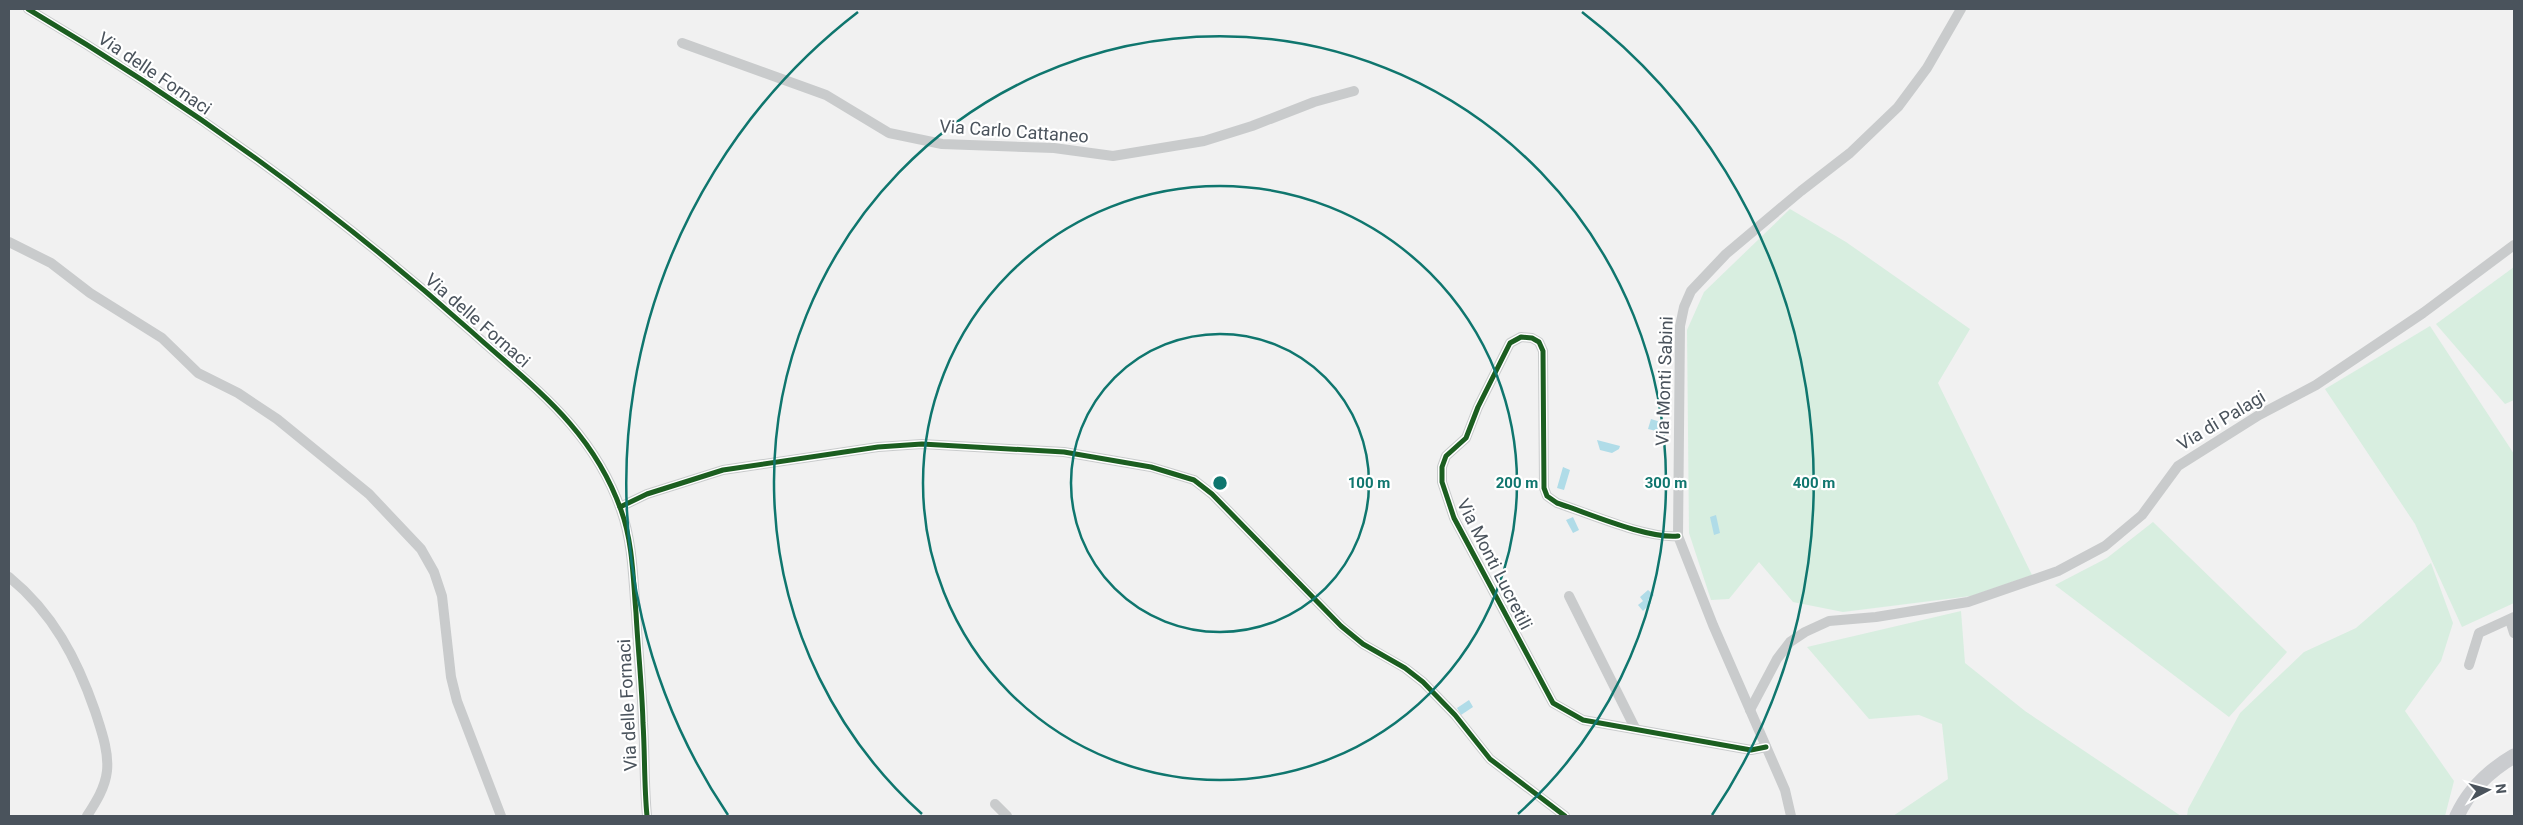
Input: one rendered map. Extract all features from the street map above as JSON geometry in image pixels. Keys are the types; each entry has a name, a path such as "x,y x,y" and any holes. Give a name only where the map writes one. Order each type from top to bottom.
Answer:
{"main road":[{"path":"2457,816 2464,802 2478,784 2494,769 2514,756"}],"street":[{"name":"Via delle Fornaci","path":"28,9 88,44 236,144 350,229 438,302 561,411 592,452 620,507 627,534 634,580 647,816"},
{"name":"Via Monti Sabini","path":"1791,816 1785,790 1712,625 1678,536 1680,326 1689,295 1726,254 1800,191 1850,153 1891,116 1923,74 1961,9"},
{"name":"Via Carlo Cattaneo","path":"682,43 826,96 890,133 942,144 1054,148 1113,156 1204,141 1252,126 1320,100 1354,91"},
{"path":"9,242 51,263 90,293 162,338 198,372 238,393 277,419 369,494 420,549 434,572 442,596 450,664 457,701 500,816"},
{"name":"Via di Palagi","path":"1750,710 1776,659 1790,642 1805,632 1829,621 1876,617 1968,602 2058,571 2105,546 2142,515 2178,466 2259,415 2316,384 2423,313 2514,245"},
{"name":"Via Monti Lucretili","path":"1678,536 1666,537 1637,529 1557,503 1547,496 1544,488 1544,351 1539,342 1532,338 1522,337 1510,343 1478,407 1466,438 1446,456 1442,482 1447,502 1473,555 1553,703 1583,720 1751,750 1766,747"},
{"path":"620,507 648,494 723,470 878,447 922,444 1064,452 1151,467 1186,476 1212,494 1341,626 1363,644 1405,668 1423,682 1455,715 1490,759 1565,816"},
{"path":"9,578 34,600 64,639 82,674 100,727 106,754 107,772 102,789 87,816"},
{"path":"1568,596 1635,728"},
{"path":"2469,665 2478,633 2512,619 2514,633"},
{"path":"995,804 1006,816"}],"green space":[{"path":"1790,209 1846,242 1970,329 1938,383 2032,575 1971,596 1843,612 1793,602 1759,562 1729,599 1711,600 1689,533 1687,330 1704,292"},
{"path":"2514,267 2514,400 2505,404 2436,324"},
{"path":"2430,326 2514,454 2514,603 2462,627 2415,524 2325,389"},
{"path":"2153,522 2287,652 2229,717 2055,585 2107,558"},
{"path":"2431,563 2453,623 2441,661 2405,711 2454,781 2445,816 2187,816 2188,809 2240,713 2304,652 2356,628"},
{"path":"1961,611 1965,663 2025,711 2181,816 1893,816 1948,779 1942,724 1919,715 1869,719 1807,647"}],"water":[{"path":"1651,419 1667,424 1664,433 1648,429"},
{"path":"1597,440 1620,446 1619,449 1612,453 1600,450"},
{"path":"1563,467 1570,470 1564,490 1557,488"},
{"path":"1716,515 1720,533 1714,535 1710,517"},
{"path":"1573,517 1579,530 1573,533 1566,520"},
{"path":"1648,590 1654,595 1648,600 1651,603 1643,611 1638,605 1643,601 1640,597"},
{"path":"1469,700 1473,707 1461,715 1457,708"}],"cycle path":[{"path":"28,9 87,45 201,120 313,201 367,243 472,332 538,391 577,432 594,455 609,481 621,510 628,535 633,574 641,682 647,816"},
{"path":"1678,536 1650,534 1634,530 1557,503 1547,496 1544,488 1543,351 1539,342 1532,338 1521,337 1510,343 1478,407 1466,438 1446,456 1442,467 1442,482 1454,518 1553,703 1583,720 1751,750 1766,747"},
{"path":"620,507 647,494 723,470 878,447 922,444 1064,452 1151,467 1194,480 1212,494 1341,626 1363,644 1405,668 1423,682 1455,715 1490,759 1565,816"}]}
